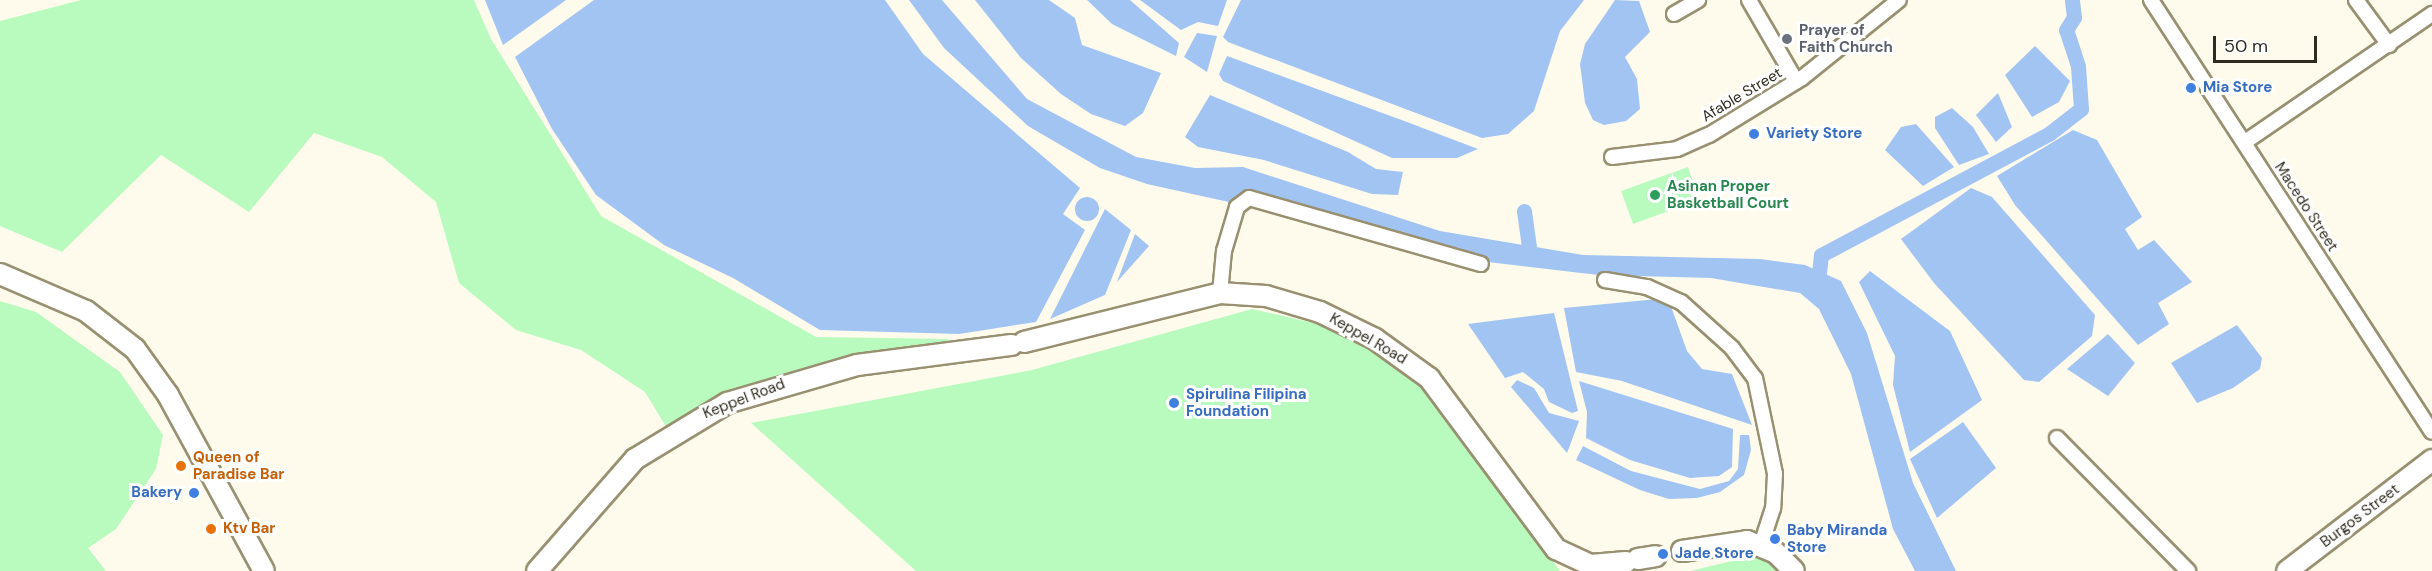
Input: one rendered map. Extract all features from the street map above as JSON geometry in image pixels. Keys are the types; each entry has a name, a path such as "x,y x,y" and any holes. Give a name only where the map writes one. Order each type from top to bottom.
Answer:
{"street":[{"path":"1674,14 1698,0"},
{"path":"1749,0 1796,81"},
{"name":"Afable Street","path":"1612,157 1692,143 1796,81 1899,0"},
{"name":"Macedo Street","path":"2151,0 2432,432"},
{"path":"2355,0 2390,45"},
{"path":"2245,142 2390,45 2432,14"},
{"path":"1220,293 1224,251 1238,207 1249,198 1481,264"},
{"path":"0,274 86,311 135,349 168,395 264,571"},
{"path":"1605,280 1647,287 1681,302 1732,348 1755,378 1775,474 1773,508 1761,545 1794,571"},
{"name":"Keppel Road","path":"537,571 635,459 727,403 857,365 1018,344 1220,293 1298,304 1395,352 1455,406 1548,542 1591,565 1737,541 1761,545"},
{"path":"2056,438 2188,571"},
{"name":"Burgos Street","path":"2287,571 2432,460"}],"green space":[{"path":"81,0 474,0 491,39 601,216 816,337 948,339 962,362 772,384 670,433 645,392 581,350 516,330 459,283 436,202 382,157 314,133 249,212 161,155 62,252 0,226 0,21"},
{"path":"1688,167 1699,200 1633,224 1621,191"},
{"path":"0,301 36,312 120,372 163,435 156,469 116,529 88,548 106,571 0,571"},
{"path":"1252,309 1340,329 1383,354 1428,392 1560,571 916,571 751,423 1032,370"},
{"path":"1757,555 1785,571 1690,571"}],"water":[{"path":"485,0 566,0 503,45"},
{"path":"594,0 885,0 923,54 1080,188 1063,214 1085,230 1036,322 959,334 820,330 733,278 664,245 596,195 552,129 515,57"},
{"path":"909,0 942,0 1027,99 1136,157 1195,168 1243,167 1440,231 1583,255 1760,259 1805,265 1841,281 1867,333 1913,483 1956,571 1915,571 1893,529 1851,374 1819,309 1800,293 1711,278 1598,275 1436,256 1292,216 1147,184 1100,168 1028,126 944,48"},
{"path":"975,0 1049,0 1075,18 1082,45 1161,73 1143,113 1125,126 1091,114 1061,94 1021,58"},
{"path":"1087,0 1130,0 1179,43 1176,56 1112,24"},
{"path":"1140,0 1227,0 1218,26 1198,22 1181,30"},
{"path":"1241,0 1584,0 1560,31 1534,111 1508,134 1482,138 1228,42 1223,37"},
{"path":"1615,0 1639,1 1650,32 1625,57 1637,79 1640,109 1626,121 1604,125 1593,120 1585,103 1580,64 1585,44"},
{"path":"1197,33 1217,36 1207,72 1184,57"},
{"path":"2035,46 2070,81 2059,102 2032,117 2005,75"},
{"path":"1227,56 1478,149 1457,158 1392,158 1223,81 1219,74"},
{"path":"1998,93 2012,127 1996,142 1976,115"},
{"path":"1210,95 1348,152 1376,169 1403,172 1398,195 1372,194 1264,160 1198,147 1185,137"},
{"path":"1952,108 1973,127 1989,154 1959,165 1935,128 1935,117"},
{"path":"1916,124 1954,167 1923,186 1885,150 1901,127"},
{"path":"2073,130 2097,140 2142,217 2125,229 2138,250 2154,240 2192,282 2158,303 2169,324 2138,345 2015,205 1997,176"},
{"path":"1971,188 1992,197 2095,315 2092,336 2039,382 2024,380 1934,283 1901,239"},
{"path":"1087,197 1095,201 1099,209 1095,217 1087,221 1079,217 1075,209 1079,201"},
{"path":"1105,209 1131,230 1105,295 1050,319"},
{"path":"1135,234 1149,246 1117,282"},
{"path":"1870,271 1950,331 1982,400 1910,452 1893,385 1895,356 1859,282"},
{"path":"1668,298 1687,351 1702,369 1732,374 1752,425 1622,381 1576,372 1564,308"},
{"path":"1554,313 1578,411 1572,413 1549,402 1544,389 1523,372 1505,378 1468,324"},
{"path":"2237,325 2262,358 2260,369 2233,388 2197,403 2171,363"},
{"path":"2108,334 2135,363 2108,396 2067,369"},
{"path":"1517,380 1534,388 1549,413 1579,421 1567,453 1511,387"},
{"path":"1579,381 1733,429 1732,467 1719,476 1690,478 1630,460 1586,438 1587,412"},
{"path":"1963,422 1996,468 1937,518 1910,459"},
{"path":"1740,435 1749,435 1751,450 1744,475 1720,492 1697,498 1669,499 1640,490 1576,460 1583,446 1631,471 1700,489 1729,481 1738,469"}],"waterway":[{"path":"1818,283 1821,255 2050,133 2081,109 2078,66 2066,30 2074,17 2072,0"},
{"path":"1524,211 1530,254"}],"place":[{"name":"Prayer of Faith Church","path":"1787,39"},
{"name":"Mia Store","path":"2191,88"},
{"name":"Variety Store","path":"1754,134"},
{"name":"Asinan Proper Basketball Court","path":"1655,195"},
{"name":"Spirulina Filipina Foundation","path":"1174,403"},
{"name":"Queen of Paradise Bar","path":"181,466"},
{"name":"Bakery","path":"194,493"},
{"name":"Ktv Bar","path":"211,529"},
{"name":"Baby Miranda Store","path":"1775,539"},
{"name":"Jade Store","path":"1663,554"}]}
